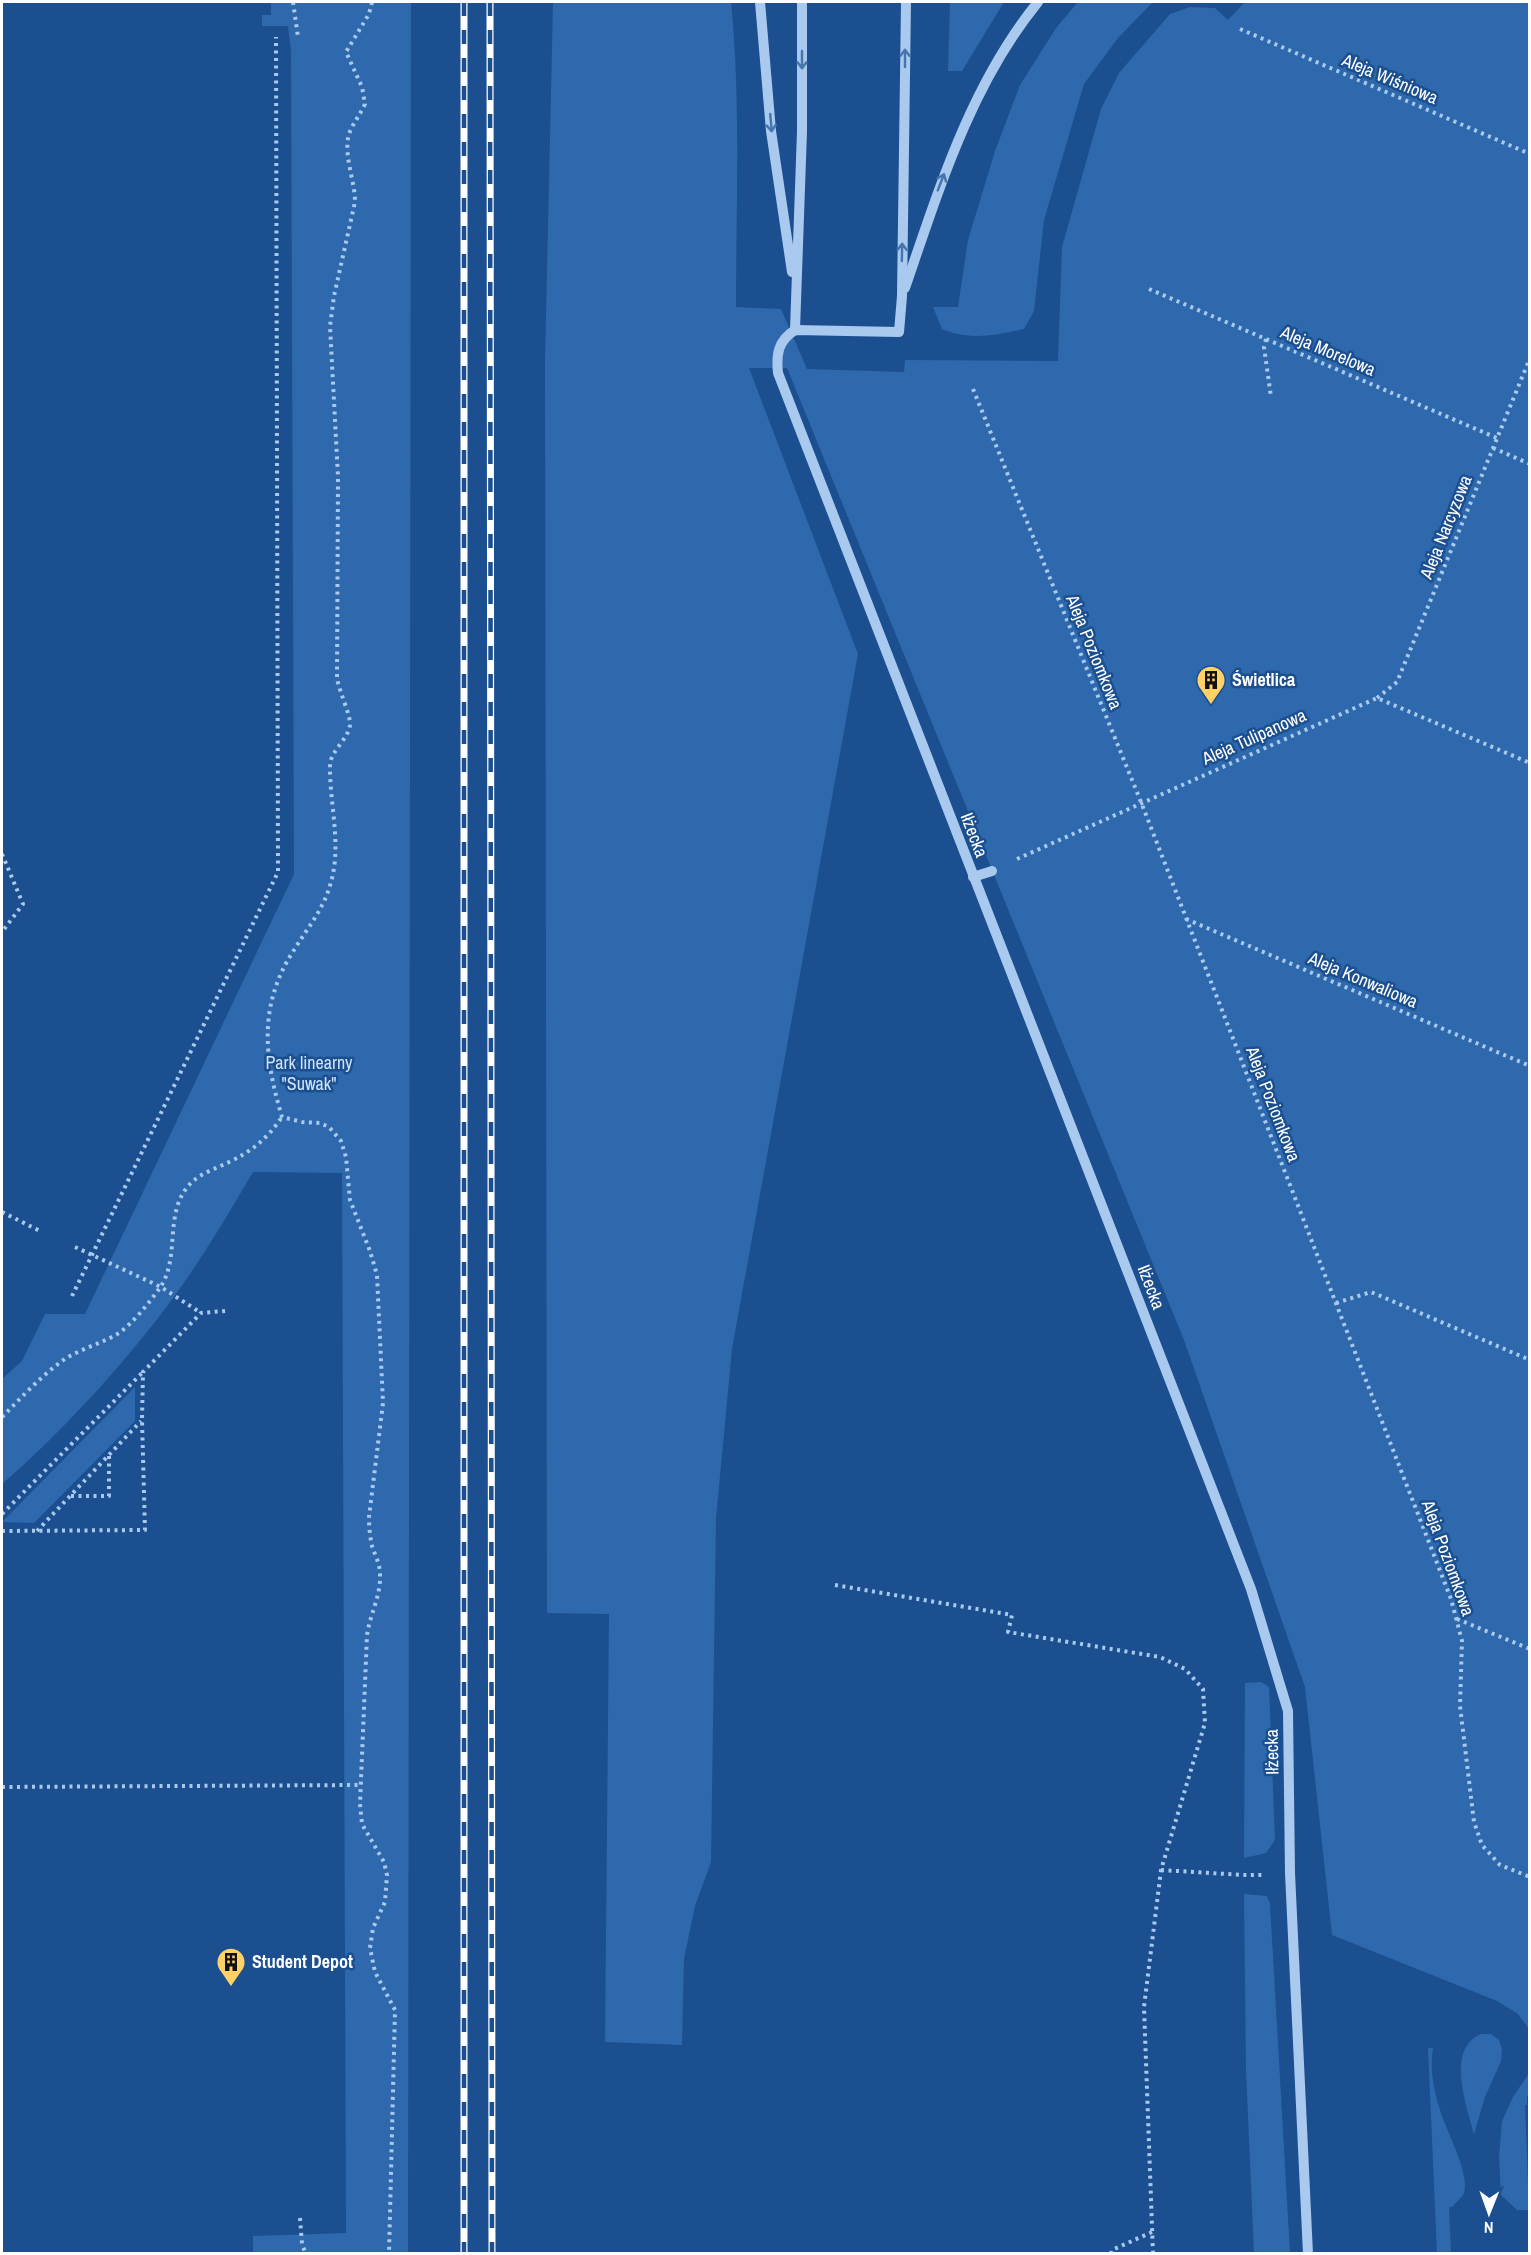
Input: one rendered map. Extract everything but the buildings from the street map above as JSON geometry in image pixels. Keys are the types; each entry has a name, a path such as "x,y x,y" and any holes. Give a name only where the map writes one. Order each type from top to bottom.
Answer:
{"street":[{"path":"760,2 771,131 796,301"},
{"path":"802,2 802,131 795,330 899,332 902,296 906,2"},
{"path":"902,296 942,179 970,113 1008,44 1038,2"},
{"name":"Iłżecka","path":"795,330 786,336 780,345 777,357 778,373 972,877 1251,1589 1288,1711 1290,1873 1308,2253"},
{"path":"972,877 992,871"}],"path":[{"path":"293,2 298,37"},
{"path":"282,1117 269,1071 266,1044 267,1023 274,996 288,960 320,912 331,882 335,861 330,763 332,754 347,734 350,722 337,678 338,477 330,326 334,296 355,202 355,186 348,142 354,123 365,104 362,87 346,52 369,14 372,2"},
{"name":"Aleja Wiśniowa","path":"1240,29 1530,154"},
{"path":"72,1296 278,872 276,37"},
{"name":"Aleja Morelowa","path":"1149,289 1497,438"},
{"path":"1266,339 1264,347 1271,397"},
{"name":"Aleja Narcyzowa","path":"1377,698 1397,682 1530,358"},
{"name":"Aleja Poziomkowa","path":"973,389 1141,802 1451,1599 1462,1641 1460,1706 1474,1822 1482,1845 1500,1865 1530,1877"},
{"path":"1493,448 1530,464"},
{"path":"1377,698 1530,763"},
{"name":"Aleja Tulipanowa","path":"992,871 1141,802 1377,698"},
{"path":"2,854 23,904 2,932"},
{"name":"Aleja Konwaliowa","path":"1186,919 1530,1066"},
{"path":"2,1417 63,1360 119,1333 136,1317 161,1287 169,1264 174,1216 180,1196 192,1182 206,1172 254,1149 271,1133 282,1117"},
{"path":"282,1117 302,1122 320,1123 329,1127 341,1141 346,1157 350,1200 377,1275 383,1403 369,1517 370,1536 379,1563 380,1581 378,1599 367,1635 360,1815 362,1824 384,1862 387,1875 385,1902 373,1928 370,1947 375,1972 395,2010 389,2253"},
{"path":"2,1212 40,1231"},
{"path":"75,1247 161,1287 201,1313"},
{"path":"1336,1303 1371,1292 1530,1360"},
{"path":"2,1514 201,1313 225,1311"},
{"path":"2,1531 146,1530 142,1420 143,1372"},
{"path":"37,1531 142,1420"},
{"path":"71,1496 109,1496 109,1455"},
{"path":"835,1585 1012,1615 1008,1632 1160,1657 1185,1669 1203,1689 1205,1723 1161,1870 1144,2007 1153,2253"},
{"path":"1457,1619 1530,1649"},
{"path":"2,1787 360,1785"},
{"path":"1161,1870 1243,1875"},
{"path":"300,2218 302,2244 306,2253"},
{"path":"1111,2253 1112,2250 1152,2232"}],"green space":[{"name":"Park linearny \"Suwak\"","path":"271,2 411,2 408,2253 253,2253 253,2236 346,2233 342,1173 253,1172 197,1264 169,1304 125,1359 52,1438 2,1484 2,1379 22,1361 45,1314 85,1314 294,874 291,51 288,26 262,26 262,15 271,15"},
{"path":"553,2 731,2 737,116 736,307 781,309 807,369 904,372 905,360 1058,361 1062,247 1101,109 1119,73 1170,14 1190,7 1215,8 1228,20 1245,2 1529,2 1529,2029 1518,2014 1497,2001 1332,1935 1305,1687 1184,1340 787,368 749,368 858,654 732,1349 716,1518 711,1862 695,1906 684,1959 682,2045 605,2042 609,1614 547,1613 545,363"},
{"path":"950,2 1004,2 962,71 948,71"},
{"path":"1078,2 1153,2 1118,38 1084,84 1044,220 1034,311 1024,329 993,335 972,336 952,333 942,329 933,307 958,307 968,240 995,151 1020,85 1056,28"},
{"path":"135,1387 135,1421 34,1523 2,1522"},
{"path":"1261,1682 1269,1687 1275,1840 1266,1853 1244,1858 1245,1683"},
{"path":"1244,1894 1267,1896 1270,1904 1290,2253 1254,2253 1246,2070"},
{"path":"1481,2034 1491,2034 1499,2040 1502,2049 1501,2061 1485,2097 1474,2134 1461,2079 1461,2065 1470,2041"},
{"path":"1428,2048 1433,2048 1432,2076 1438,2103 1464,2177 1465,2186 1462,2197 1452,2207 1449,2207 1451,2253 1437,2253"},
{"path":"1529,2073 1529,2096 1527,2096 1527,2105 1525,2105 1529,2210 1517,2210 1501,2195 1499,2156 1502,2121 1513,2097"}],"railway":[{"path":"464,2 464,2254"},
{"path":"490,2 492,2254"}],"place":[{"name":"Świetlica","path":"1211,706"},
{"name":"Student Depot","path":"231,1988"}]}
